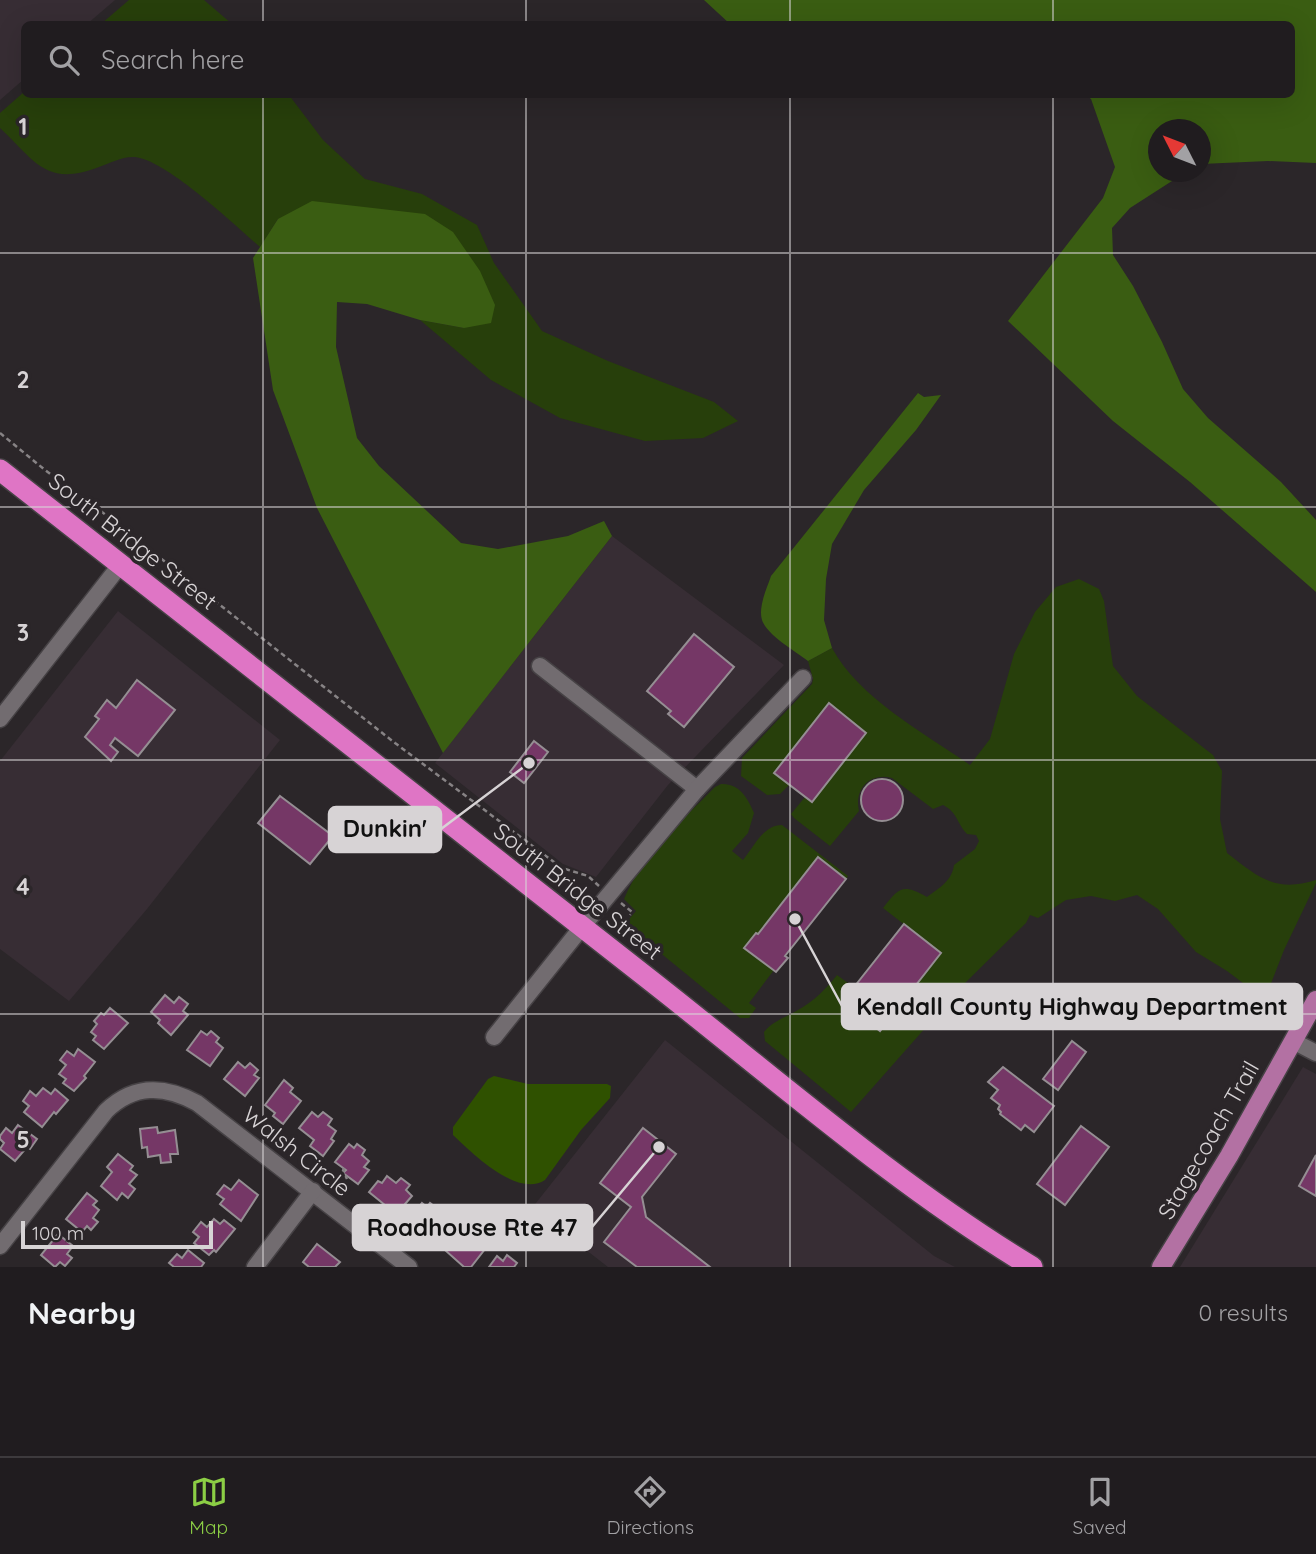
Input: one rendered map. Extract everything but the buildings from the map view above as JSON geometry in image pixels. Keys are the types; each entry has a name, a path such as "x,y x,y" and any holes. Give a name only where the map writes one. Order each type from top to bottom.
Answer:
{"highway":[{"name":"South Bridge Street","path":"0,470 854,1143 979,1235 1032,1267"}],"main road":[{"name":"Stagecoach Trail","path":"1161,1267 1229,1156 1316,1000"}],"street":[{"path":"0,719 121,564"},
{"path":"540,666 697,789"},
{"path":"494,1037 697,789 803,678"},
{"path":"1293,1041 1316,1053"},
{"name":"Walsh Circle","path":"0,1246 106,1111 146,1083 197,1103 409,1267"},
{"path":"255,1267 313,1191"}],"path":[{"path":"0,432 396,743 562,868 588,876 596,884"},
{"path":"624,905 632,912 630,915"},
{"path":"344,1168 347,1179"}],"shaded area":[{"path":"0,0 115,0 90,21 21,21 21,82 0,100"},
{"path":"129,0 204,0 228,21 104,21"},
{"path":"704,0 1316,0 1316,163 1268,161 1211,164 1211,119 1148,119 1148,182 1170,182 1130,208 1112,228 1113,255 1133,286 1183,389 1208,418 1281,482 1316,520 1316,592 1190,482 1113,421 1008,321 1103,198 1115,167 1090,98 1295,98 1295,21 727,21"},
{"path":"21,95 21,98 291,98 323,140 365,179 422,194 477,225 494,263 542,331 608,361 714,402 738,421 703,438 645,441 560,418 491,380 420,320 464,328 278,219 260,247 182,181 148,161 135,157 126,158 66,174 43,168 0,128 0,113"},
{"path":"312,201 425,214 453,232 480,271 495,305 491,323 464,328 420,320 367,304 337,302 336,347 357,438 379,466 461,543 498,549 568,536 604,521 612,536 443,753 317,508 273,390 253,258 278,219"},
{"path":"918,393 924,397 941,395 916,430 864,490 832,544 826,579 824,620 832,648 808,661 775,637 762,620 762,604 771,576"},
{"path":"612,536 784,665 668,785 596,877 563,864 435,763"},
{"path":"1079,579 1099,589 1104,601 1113,666 1137,696 1213,755 1222,771 1220,819 1227,853 1258,876 1268,880 1289,885 1316,880 1316,883 1268,991 1255,992 1196,952 1158,909 1137,895 1115,901 1091,896 1066,900 1038,918 1030,915 1026,923 965,983 851,1112 765,1041 764,1032 809,1003 837,975 852,986 843,1002 880,1030 941,953 883,908 897,892 906,889 927,897 944,884 954,865 975,849 979,841 976,835 967,834 948,808 943,805 933,809 892,778 884,777 871,780 861,789 859,811 830,846 794,818 791,814 805,797 812,802 866,733 829,703 774,772 789,785 780,794 767,795 741,776 742,758 812,684 808,661 832,648 844,666 876,699 970,765 990,739 1014,654 1035,612 1056,587"},
{"path":"118,611 280,740 147,909 69,1001 0,949 0,761"},
{"path":"721,784 738,789 746,797 754,813 748,833 732,851 743,860 764,833 782,825 848,876 846,879 819,858 745,947 774,970 749,1003 756,1008 749,1018 740,1018 625,924 636,911 624,899 642,867 677,826"},
{"path":"665,1040 934,1256 955,1267 608,1267 532,1208"},
{"path":"1303,1067 1316,1074 1316,1267 1180,1267"},
{"path":"494,1076 528,1084 607,1084 611,1086 610,1098 581,1130 545,1180 534,1184 521,1183 483,1162 453,1135 453,1127 488,1079"}],"place":[{"name":"Dunkin'","path":"529,763"},
{"name":"Kendall County Highway Department","path":"795,919"},
{"name":"Roadhouse Rte 47","path":"659,1147"}]}
